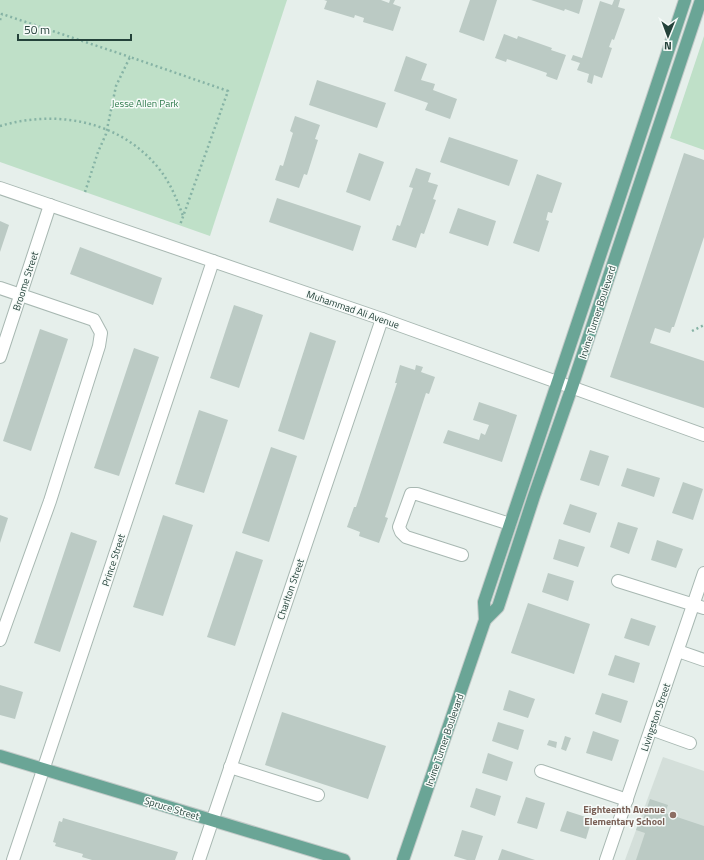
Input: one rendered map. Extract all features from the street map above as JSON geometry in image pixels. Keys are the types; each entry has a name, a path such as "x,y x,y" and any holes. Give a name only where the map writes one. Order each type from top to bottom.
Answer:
{"main road":[{"name":"Irvine Turner Boulevard","path":"403,860 485,620 484,602 685,0"},
{"name":"Irvine Turner Boulevard","path":"485,620 498,607 701,0"},
{"name":"Spruce Street","path":"0,756 344,860"}],"street":[{"name":"Muhammad Ali Avenue","path":"0,188 382,319 704,435"},
{"name":"Broome Street","path":"0,357 50,205"},
{"name":"Prince Street","path":"13,860 213,261"},
{"path":"0,288 94,320 101,333 99,346 50,501 0,640"},
{"name":"Charlton Street","path":"199,860 382,319"},
{"path":"462,555 406,537 401,532 399,527 411,494 417,494 510,524"},
{"name":"Livingston Street","path":"606,860 678,651 699,606 704,573"},
{"path":"618,581 699,606"},
{"path":"678,651 704,660"},
{"path":"651,729 690,743"},
{"path":"230,767 318,795"},
{"path":"541,771 627,800"}],"path":[{"path":"0,20 2,14 228,91 180,225"},
{"path":"85,192 96,157 107,130 116,86 130,57"},
{"path":"0,126 16,121 38,118 57,118 78,121 107,130 142,150 151,160 168,181 183,217"},
{"path":"692,331 704,325"}],"shaded area":[{"name":"Eighteenth Avenue Elementary School","path":"663,757 704,771 704,860 625,860"}],"green space":[{"name":"Jesse Allen Park","path":"0,0 287,0 210,236 0,162"},
{"path":"704,36 704,150 670,138"}],"building":[{"path":"324,0 381,0 389,3 390,0 395,0 393,4 401,7 393,31 363,22 364,18 355,15 354,18 324,9 327,1"},
{"path":"470,0 497,0 484,41 459,32"},
{"path":"531,0 583,0 579,14 565,9 564,11"},
{"path":"614,0 620,0 618,7 625,9 614,40 612,39 609,47 612,48 602,78 594,75 592,84 587,82 589,74 577,70 580,63 571,60 573,55 582,58 600,1 612,5"},
{"path":"504,34 517,39 518,36 552,48 551,50 566,55 557,80 546,76 547,73 507,59 506,62 495,58"},
{"path":"406,56 427,64 421,80 435,84 433,90 457,99 450,119 425,110 428,103 394,91"},
{"path":"317,80 386,103 377,128 309,105"},
{"path":"295,116 320,125 315,139 318,140 307,175 304,174 299,188 275,180 280,165 283,166 293,133 290,131"},
{"path":"449,137 518,160 509,186 440,162"},
{"path":"359,153 384,162 370,201 346,192"},
{"path":"684,153 704,160 704,237 674,327 672,327 670,333 655,328 650,343 704,361 704,408 610,377"},
{"path":"416,168 431,173 428,182 438,185 433,199 436,200 424,234 421,233 416,248 392,240 397,225 400,226 413,188 409,187"},
{"path":"537,174 562,183 552,213 548,212 546,220 549,221 539,252 513,243"},
{"path":"277,198 361,226 353,251 269,222"},
{"path":"458,208 496,221 488,246 449,233"},
{"path":"0,221 9,225 0,252"},
{"path":"80,247 162,278 153,305 70,274"},
{"path":"234,305 263,315 239,388 210,378"},
{"path":"40,329 68,339 31,451 3,441"},
{"path":"310,332 336,341 304,440 278,431"},
{"path":"134,348 159,357 119,476 94,468"},
{"path":"400,365 415,370 416,365 423,367 421,372 435,377 429,394 426,393 385,517 388,518 379,543 359,536 360,532 347,527 354,507 356,507 397,383 395,383"},
{"path":"479,402 517,415 502,462 443,443 448,430 479,440 481,433 485,435 489,425 473,420"},
{"path":"199,410 228,420 204,493 175,484"},
{"path":"271,447 297,456 269,542 242,533"},
{"path":"590,450 609,456 599,486 580,480"},
{"path":"627,468 660,478 654,497 621,486"},
{"path":"683,482 703,489 693,520 672,513"},
{"path":"570,504 597,513 590,533 563,524"},
{"path":"0,515 8,518 0,543"},
{"path":"163,515 193,525 163,616 133,607"},
{"path":"618,522 638,528 629,554 610,547"},
{"path":"71,532 97,541 60,652 34,643"},
{"path":"559,539 585,547 578,567 553,559"},
{"path":"657,540 683,549 676,568 651,560"},
{"path":"236,551 263,560 235,646 207,637"},
{"path":"548,573 574,581 568,601 542,592"},
{"path":"528,603 590,624 574,674 511,653"},
{"path":"631,618 656,626 649,646 624,638"},
{"path":"615,655 640,663 634,683 608,675"},
{"path":"0,685 23,692 15,719 0,715"},
{"path":"509,690 535,699 528,718 503,710"},
{"path":"602,693 628,701 621,723 595,714"},
{"path":"282,712 386,746 368,799 265,765"},
{"path":"498,722 524,730 518,750 492,741"},
{"path":"593,731 619,740 612,761 586,753"},
{"path":"565,736 571,738 566,751 561,749"},
{"path":"549,740 557,742 556,748 547,745"},
{"path":"488,753 513,762 507,781 482,773"},
{"path":"476,788 501,796 495,816 470,807"},
{"path":"526,797 545,803 537,829 517,823"},
{"name":"Eighteenth Avenue Elementary School","path":"650,799 668,805 665,813 704,826 704,860 636,860 645,833 636,830 639,821 642,822"},
{"path":"567,811 592,819 586,839 560,831"},
{"path":"63,818 178,852 175,860 92,860 82,857 83,854 55,846 56,843 53,842 59,821 62,822"},
{"path":"462,830 483,836 475,860 467,860 454,856"},
{"path":"502,849 535,860 498,860"}],"place":[{"name":"Eighteenth Avenue Elementary School","path":"673,815"}]}
